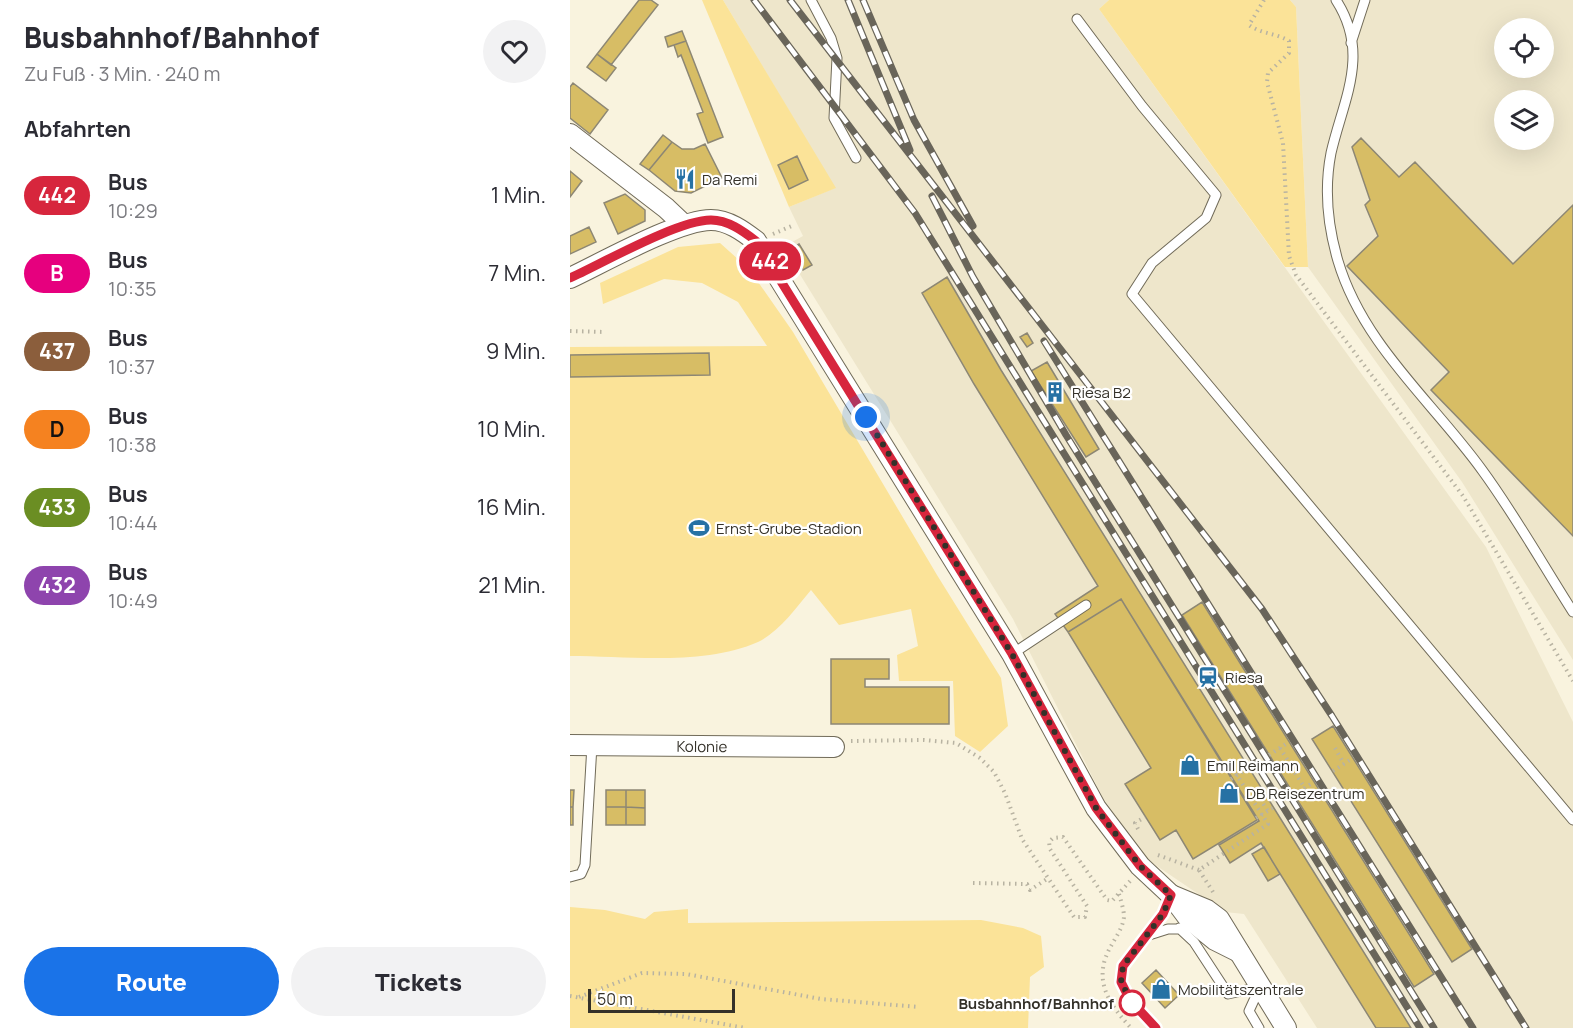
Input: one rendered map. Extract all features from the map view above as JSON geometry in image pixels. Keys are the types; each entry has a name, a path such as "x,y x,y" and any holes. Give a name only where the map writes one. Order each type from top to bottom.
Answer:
{"street":[{"path":"570,134 666,208 684,225"},
{"path":"570,278 684,225 712,220 740,228 756,241 1012,654 1096,808 1140,866 1171,895 1203,942 1239,952"},
{"name":"Kolonie","path":"570,745 834,747"},
{"path":"1171,895 1207,909 1219,919 1286,1028"}],"lane":[{"path":"811,0 831,38 837,58 834,118 856,158"},
{"path":"1336,0 1349,30 1352,82 1331,155 1329,229 1353,301 1416,392 1482,469 1573,612"},
{"path":"1351,43 1365,0"},
{"path":"1077,19 1142,106 1216,195 1206,218 1152,263 1132,294 1573,820"},
{"path":"1012,654 1086,605"},
{"path":"570,877 581,874 585,865 592,745"},
{"path":"1156,1028 1130,1000 1121,982 1123,966 1163,914 1171,895"},
{"path":"1144,937 1179,928 1203,942 1228,994 1260,987"},
{"path":"1179,928 1203,942"},
{"path":"1259,1028 1249,1011 1260,987"}],"path":[{"path":"570,332 605,332"},
{"path":"834,747 849,741 924,740 956,743 980,758 994,772 1005,793 1022,839 1074,917 1079,919 1085,917 1087,906 1050,849 1049,842 1053,838 1063,837 1107,900 1112,901 1150,852 1200,870 1215,895"},
{"path":"1269,755 1289,742"},
{"path":"1280,748 1291,766 1302,762"},
{"path":"1335,748 1344,764"},
{"path":"1333,771 1353,758"},
{"path":"1224,767 1230,764 1247,791"},
{"path":"1231,778 1251,766"},
{"path":"1295,773 1305,788"},
{"path":"1294,795 1314,782"},
{"path":"1200,870 1268,824 1252,799"},
{"path":"1260,799 1268,811"},
{"path":"1256,818 1275,806"},
{"path":"973,883 1027,884 1030,890 1047,879"},
{"path":"579,997 642,973 686,974 821,999 919,1007"},
{"path":"570,996 745,1028"}],"shaded area":[{"path":"702,0 723,0 836,188 789,207"},
{"path":"723,0 1109,0 1099,9 1486,547 1573,722 1573,1028 1317,1028 1244,914 1225,912 1145,858 1103,798 1013,619 783,247 803,236 789,207 835,188"},
{"path":"1109,0 1290,0 1296,7 1308,267 1285,267 1099,9"},
{"path":"1290,0 1573,0 1573,660 1462,482 1308,267 1296,7"},
{"name":"Ernst-Grube-Stadion","path":"720,243 749,269 793,332 1001,678 1008,726 980,752 955,736 953,681 899,681 897,655 918,646 911,609 839,625 811,590 787,619 766,638 737,649 690,657 570,656 570,347 767,346 738,302 702,283 664,279 603,304 600,283 678,247"},
{"path":"570,907 605,910 645,919 654,912 688,909 688,923 981,920 1023,928 1041,936 1044,967 1030,977 1028,1028 570,1028"}],"building":[{"path":"639,0 651,0 658,5 611,65 597,54"},
{"path":"682,31 686,41 668,47 665,37"},
{"path":"686,41 723,137 708,143 697,114 703,112 681,55 678,57 674,45"},
{"path":"597,54 616,68 606,81 587,67"},
{"path":"573,83 608,110 590,134 570,118 570,87"},
{"path":"663,135 672,142 649,170 640,164"},
{"path":"1361,138 1399,177 1415,162 1513,264 1573,205 1573,536 1431,390 1449,372 1347,266 1378,236 1365,205 1370,200 1352,147"},
{"path":"672,142 682,149 694,149 705,144 722,178 691,193 675,191 649,170"},
{"path":"797,156 808,180 789,189 778,165"},
{"path":"570,171 582,181 570,197"},
{"path":"625,194 645,210 645,221 618,234 604,203"},
{"path":"589,227 596,242 570,254 570,236"},
{"path":"799,244 812,265 803,270 790,249"},
{"path":"947,277 1001,370 1411,1028 1376,1028 1261,843 1230,863 1219,845 1259,821 1121,599 1068,632 1055,614 1098,586 974,384 922,293"},
{"path":"1027,333 1033,343 1027,347 1020,337"},
{"path":"709,353 710,375 570,377 570,355"},
{"name":"Riesa B2","path":"1047,362 1099,449 1086,457 1031,371"},
{"name":"Riesa","path":"1121,599 1257,820 1193,859 1176,830 1160,840 1125,784 1151,768 1068,632"},
{"path":"1202,602 1434,974 1414,987 1182,615"},
{"path":"831,659 889,659 889,679 865,679 865,687 949,687 949,724 831,724"},
{"path":"1333,726 1472,949 1452,962 1312,739"},
{"path":"570,790 574,790 573,807 570,807"},
{"path":"606,790 626,790 626,807 606,807"},
{"path":"626,790 645,790 645,808 626,807"},
{"path":"570,807 573,807 573,825 570,825"},
{"path":"606,807 626,807 626,825 606,825"},
{"path":"626,807 645,808 645,825 626,825"},
{"path":"1264,847 1280,874 1268,881 1252,854"},
{"name":"Mobilitätszentrale","path":"1156,970 1179,995 1165,1008 1142,983"}],"railway":[{"path":"754,0 915,213 1420,1028"},
{"path":"790,0 1262,609 1332,716 1526,1028"},
{"path":"848,0 910,150"},
{"path":"863,0 914,120 973,226"},
{"path":"932,196 973,277 1066,435 1434,1028"},
{"path":"1044,341 1473,1028"}],"bus line":[{"name":"442","path":"570,278 684,225 712,220 740,228 756,241 1012,654 1096,808 1140,866 1171,895 1163,914 1123,966 1121,982 1130,1000 1156,1028"}],"place":[{"name":"Da Remi","path":"685,179"},
{"name":"Riesa B2","path":"1055,392"},
{"name":"Ernst-Grube-Stadion","path":"699,528"},
{"name":"Riesa","path":"1208,677"},
{"name":"Emil Reimann","path":"1190,765"},
{"name":"DB Reisezentrum","path":"1229,793"},
{"name":"Mobilitätszentrale","path":"1161,989"},
{"name":"Busbahnhof/Bahnhof","path":"1132,1003"}],"route":[{"path":"866,417 1012,654 1096,808 1140,866 1171,895 1163,914 1123,966 1121,982 1132,1003"}]}
